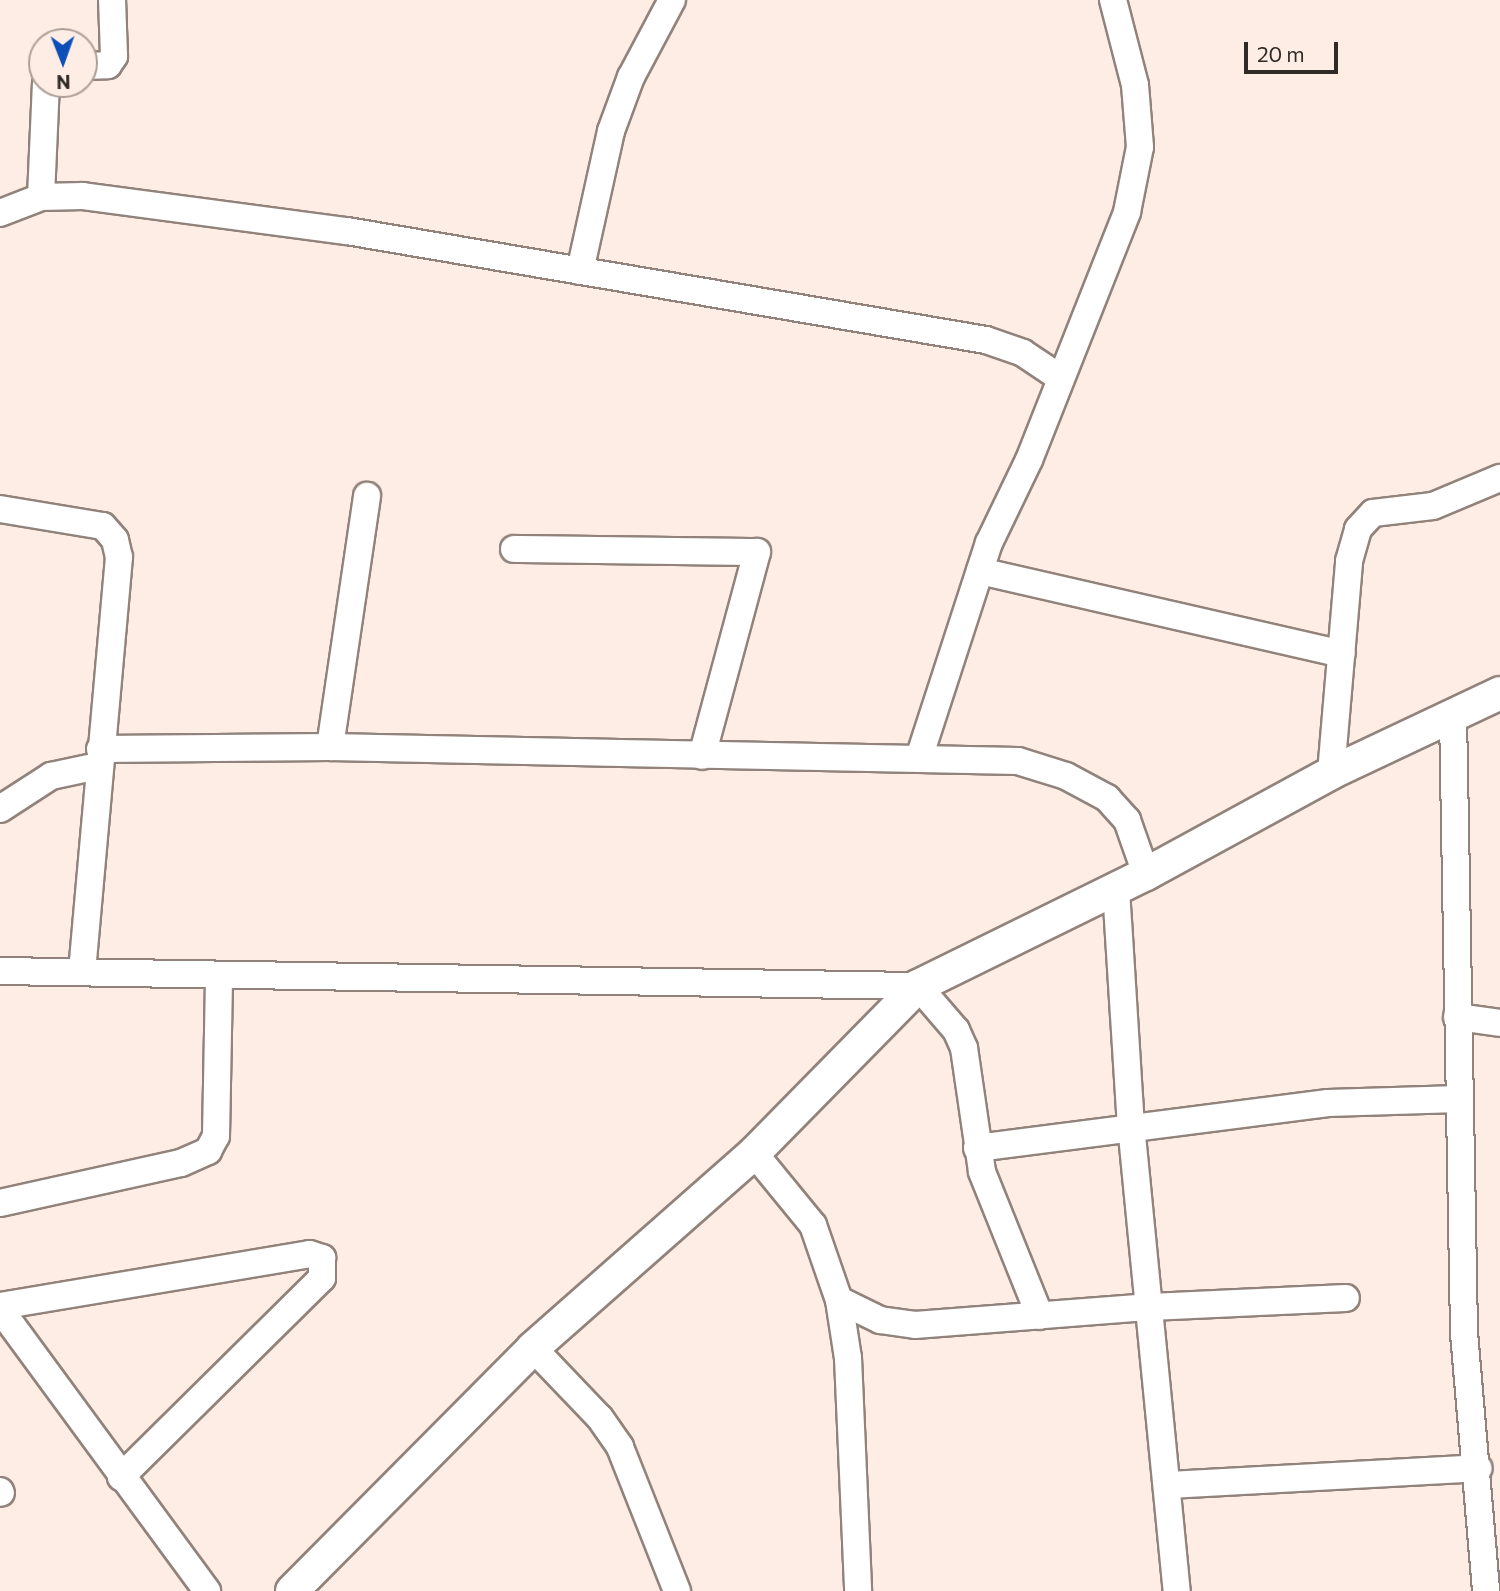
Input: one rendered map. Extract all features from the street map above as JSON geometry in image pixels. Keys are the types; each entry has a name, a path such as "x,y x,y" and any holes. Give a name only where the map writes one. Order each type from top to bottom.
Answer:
{"street":[{"path":"98,65 108,65 114,56 112,0"},
{"path":"580,271 611,131 631,77 672,0"},
{"path":"919,758 980,571 1127,212 1140,147 1135,85 1113,0"},
{"path":"41,197 45,98"},
{"path":"0,213 41,197 83,196 138,207 254,218 986,340 1023,353 1059,377"},
{"path":"1331,773 1349,561 1358,529 1373,513 1433,506 1500,478"},
{"path":"330,747 366,496"},
{"path":"0,509 103,526 115,540 119,557 99,757 82,971"},
{"path":"514,549 757,552 702,756"},
{"path":"980,571 1342,654"},
{"path":"292,1591 533,1348 754,1153 918,986 1146,874 1331,773 1500,693"},
{"path":"1453,714 1464,1333 1479,1468 1486,1591"},
{"path":"0,809 51,776 99,757 330,747 1018,761 1066,776 1107,798 1127,820 1146,874"},
{"path":"1116,889 1131,1125 1178,1591"},
{"path":"0,971 918,986 956,1030 964,1048 982,1172 1041,1316"},
{"path":"0,1203 181,1163 208,1151 216,1136 219,976"},
{"path":"1457,1017 1500,1023"},
{"path":"977,1148 1131,1125 1328,1103 1459,1100"},
{"path":"754,1153 813,1225 839,1300 848,1358 858,1591"},
{"path":"121,1477 322,1278 322,1258 310,1254 0,1308 121,1477 207,1591"},
{"path":"839,1300 880,1320 915,1325 1150,1307 1346,1298"},
{"path":"533,1348 600,1418 620,1447 677,1591"},
{"path":"1168,1485 1479,1468"}]}
